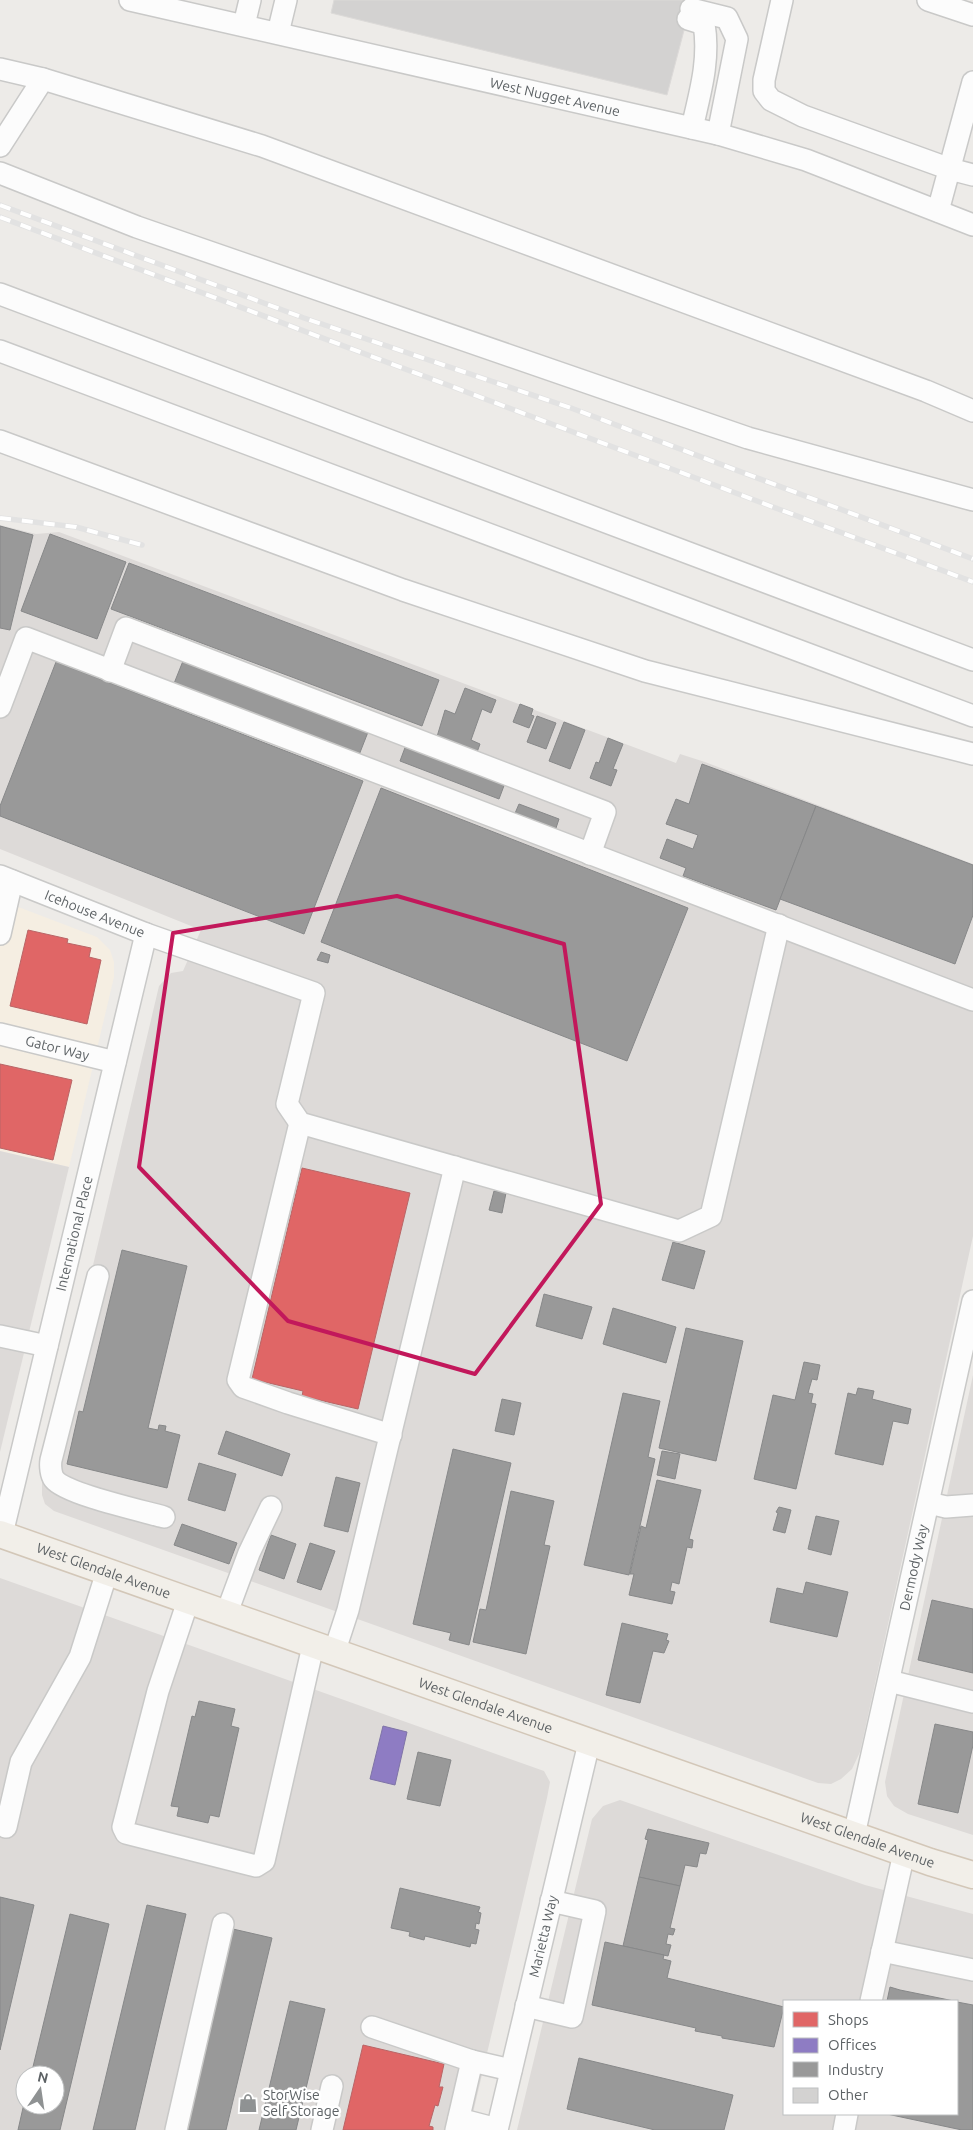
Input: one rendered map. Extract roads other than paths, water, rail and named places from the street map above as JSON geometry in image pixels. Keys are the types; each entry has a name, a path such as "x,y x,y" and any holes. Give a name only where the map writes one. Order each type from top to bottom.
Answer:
{"main road":[{"name":"West Glendale Avenue","path":"1,1534 589,1743 904,1853 973,1875"}],"street":[{"name":"West Nugget Avenue","path":"130,0 163,4 244,26 718,134 806,160 973,225"},
{"path":"244,26 250,0"},
{"path":"278,33 286,0"},
{"path":"782,0 764,80 764,91 770,100 803,116 950,169 973,174"},
{"path":"928,0 973,15"},
{"path":"692,128 706,67 708,46 704,24 689,14 727,18 737,39 718,134"},
{"path":"0,69 43,79 262,146 926,391 973,412"},
{"path":"0,146 43,79"},
{"path":"973,82 950,169 945,213 973,220"},
{"path":"0,173 137,227 748,438 973,500"},
{"path":"0,294 973,660"},
{"path":"0,351 973,716"},
{"path":"0,441 402,590 645,671 973,754"},
{"path":"110,670 126,628 605,812 590,854"},
{"path":"0,706 26,638 973,1000"},
{"path":"0,934 6,879"},
{"name":"Icehouse Avenue","path":"6,879 146,934 314,994 287,1104 300,1123"},
{"path":"391,1435 242,1387 238,1380 300,1123 679,1231 711,1216 779,925"},
{"name":"International Place","path":"1,1534 146,934"},
{"name":"Gator Way","path":"0,1034 115,1062"},
{"path":"188,1601 158,1691 122,1827 126,1833 256,1866 264,1861 324,1650 348,1610 455,1167"},
{"path":"98,1276 50,1466 54,1479 70,1490 164,1517"},
{"path":"59,1295 91,1303"},
{"name":"Dermody Way","path":"854,1835 973,1301"},
{"path":"0,1336 47,1346"},
{"path":"20,1459 50,1466"},
{"path":"928,1503 946,1507 973,1505"},
{"path":"226,1614 249,1553 271,1507"},
{"path":"6,1827 21,1762 80,1657 106,1572"},
{"path":"889,1681 973,1702"},
{"name":"Marietta Way","path":"497,2129 589,1743"},
{"path":"871,2000 904,1853"},
{"path":"526,2006 572,2017 595,1911 551,1901"},
{"path":"176,2130 223,1924"},
{"path":"882,1951 973,1970"},
{"path":"372,2027 472,2061 511,2070"},
{"path":"472,2061 457,2124 497,2129"},
{"path":"322,2130 332,2086"},
{"path":"844,2130 847,2115"}],"railway":[{"path":"0,205 304,318 571,408 973,559"},
{"path":"0,217 973,582"},
{"path":"0,518 76,527 142,545"}],"place":[{"name":"StorWise Self Storage","path":"248,2103"}]}
